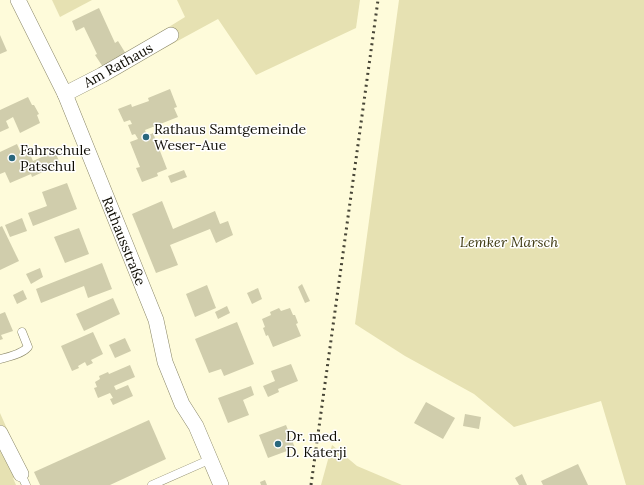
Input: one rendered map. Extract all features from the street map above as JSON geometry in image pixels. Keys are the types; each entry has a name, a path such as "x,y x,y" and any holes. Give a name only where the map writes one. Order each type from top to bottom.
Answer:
{"street":[{"name":"Rathausstraße","path":"18,0 64,94 156,320 165,362 171,377 182,404 196,426 221,485"},
{"name":"Am Rathaus","path":"64,94 102,75 171,35"},
{"path":"0,433 24,480"}],"lane":[{"path":"0,360 11,357 28,347 22,332"},
{"path":"152,485 211,459"}],"green space":[{"path":"52,0 92,0 60,17"},
{"path":"177,0 360,0 356,28 256,75 218,19 161,50 151,38 185,17"},
{"name":"Lemker Marsch","path":"399,0 644,0 644,485 626,485 601,401 514,427 474,394 405,356 355,324"},
{"path":"0,413 26,472 13,478 16,485 0,485"},
{"path":"332,445 357,466 402,485 321,485"}],"building":[{"path":"99,8 115,43 118,41 126,54 103,67 95,55 97,54 84,27 76,31 72,21"},
{"path":"0,35 7,51 0,54"},
{"name":"Rathaus Samtgemeinde Weser-Aue","path":"170,89 177,107 174,108 178,117 145,130 147,136 153,133 167,169 157,173 158,176 142,182 136,168 140,167 130,142 138,139 135,134 132,135 128,125 132,124 130,120 124,122 118,109 131,104 132,107 149,101 148,98"},
{"path":"28,97 39,114 37,115 40,123 20,133 13,117 6,121 9,128 0,132 0,110"},
{"path":"17,144 20,151 27,148 33,161 55,151 60,164 32,177 31,174 10,183 5,172 0,174 0,152"},
{"path":"184,170 187,177 171,183 168,176"},
{"path":"67,183 77,209 33,226 28,213 47,206 42,192"},
{"path":"162,201 173,229 215,211 220,224 228,221 233,235 216,243 210,229 170,245 178,265 156,273 132,214"},
{"path":"22,218 27,231 10,237 5,225"},
{"path":"2,226 19,261 0,270 0,227"},
{"path":"79,228 89,254 65,263 54,237"},
{"path":"102,263 112,289 88,298 84,286 41,303 36,289"},
{"path":"40,268 43,277 31,284 26,274"},
{"path":"302,284 310,301 305,303 298,287"},
{"path":"207,285 216,308 195,317 186,294"},
{"path":"258,288 262,299 252,304 247,293"},
{"path":"23,290 27,299 17,304 13,295"},
{"path":"113,298 120,314 84,331 76,314"},
{"path":"227,306 230,313 218,319 215,312"},
{"path":"279,308 281,311 290,308 293,315 295,315 298,323 296,324 301,336 273,347 268,335 266,336 262,319 271,315 270,312"},
{"path":"5,312 13,331 1,335 3,339 0,340 0,314"},
{"path":"237,322 254,364 224,376 221,369 209,373 195,339"},
{"path":"93,332 103,354 91,360 93,363 87,366 85,362 78,366 79,368 72,371 61,346"},
{"path":"125,338 131,351 115,358 109,345"},
{"path":"291,364 298,381 278,389 279,392 268,397 263,386 275,381 271,371"},
{"path":"130,365 135,377 114,386 116,390 128,385 133,396 113,405 110,399 113,398 110,393 98,398 94,388 97,387 95,382 100,379 99,376 108,372 109,374"},
{"path":"251,386 254,395 243,400 249,415 228,423 218,398"},
{"path":"426,402 455,418 443,439 414,423"},
{"path":"465,414 481,417 479,429 463,426"},
{"path":"149,420 166,459 110,485 40,485 34,472"},
{"name":"Dr. med. D. Katerji","path":"286,425 295,448 268,458 259,435"},
{"path":"578,464 588,485 543,485 541,481"},
{"path":"522,474 527,485 519,485 515,478"},
{"path":"265,480 267,485 261,485 260,482"}],"railway":[{"path":"311,485 378,0"}],"place":[{"name":"Rathaus Samtgemeinde Weser-Aue","path":"146,137"},
{"name":"Fahrschule Patschul","path":"12,158"},
{"name":"Dr. med. D. Katerji","path":"278,444"}]}
